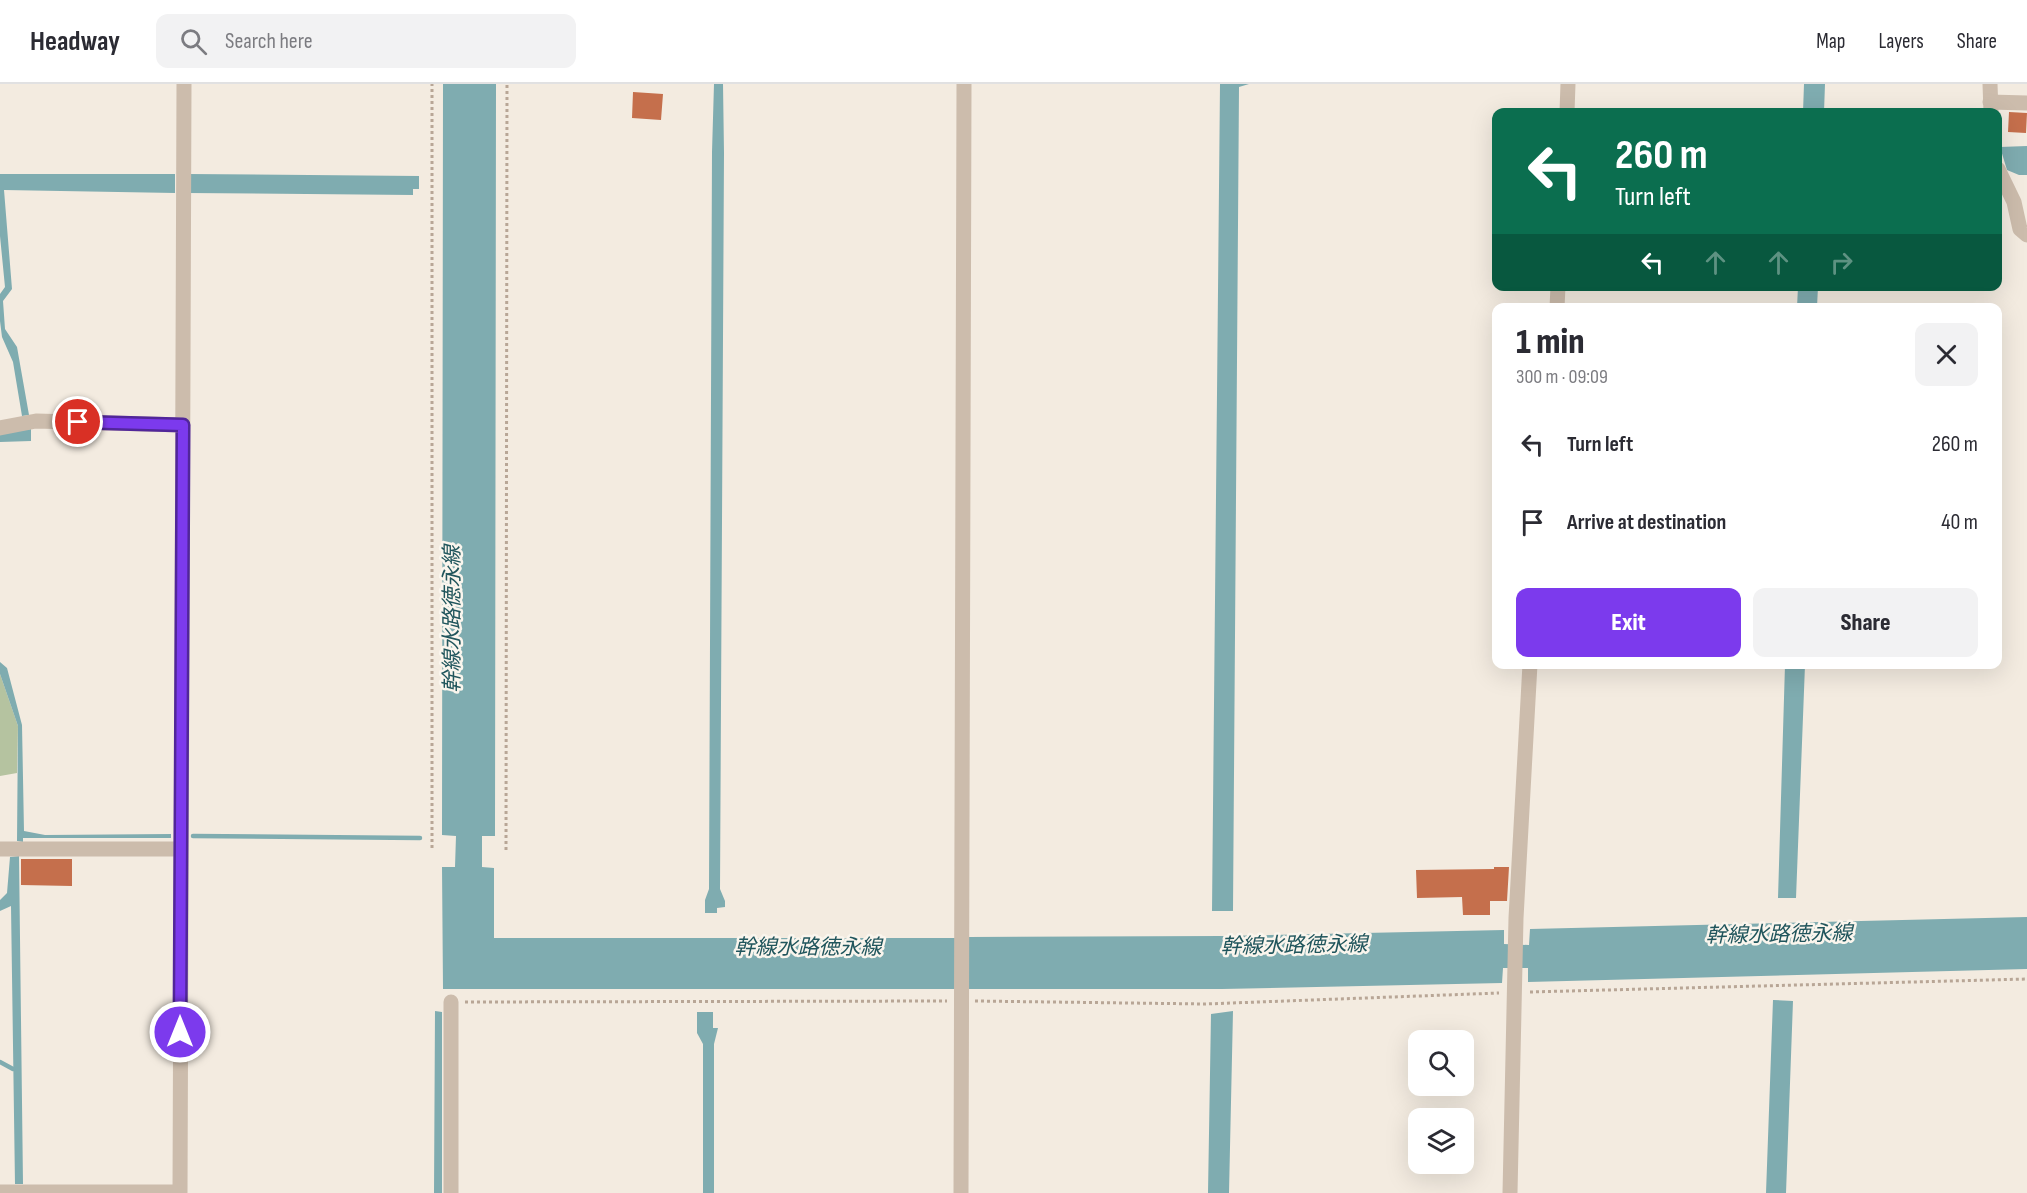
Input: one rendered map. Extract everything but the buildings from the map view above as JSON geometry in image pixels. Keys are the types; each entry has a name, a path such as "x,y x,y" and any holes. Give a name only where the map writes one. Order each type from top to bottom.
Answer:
{"street":[{"path":"0,1191 180,1193 184,84"},
{"path":"961,1193 964,84"},
{"path":"1567,108 1568,84"},
{"path":"1989,84 1990,107 2027,103"},
{"path":"2002,177 2014,202 2020,229 2027,235"},
{"path":"0,428 36,421 183,425"},
{"path":"1510,1193 1515,938 1530,669"},
{"path":"0,849 181,849"},
{"path":"451,1002 451,1193"}],"path":[{"path":"432,84 432,848"},
{"path":"506,850 507,84"},
{"path":"451,1002 961,1001 1205,1004 1515,992 2027,980"}],"green space":[{"path":"0,674 18,726 17,773 0,776"}],"water":[{"name":"幹線水路徳永線","path":"443,84 496,84 495,836 482,836 482,867 494,868 494,938 955,938 969,950 969,937 1223,936 1504,930 1504,944 1529,945 1530,929 2027,917 2027,969 1528,982 1528,968 1503,968 1502,983 1222,989 969,989 969,976 955,989 443,989 442,867 455,867 456,836 442,835"},
{"path":"714,84 723,84 724,153 720,889 725,907 717,908 717,913 705,913 705,900 709,889"},
{"path":"1220,84 1249,84 1239,87 1233,911 1212,911"},
{"path":"1804,84 1825,84 1824,108 1803,108"},
{"path":"2027,146 2027,175 2019,175 2007,170 2002,147"},
{"path":"0,174 175,174 175,193 4,190 12,289 3,301 5,329 17,347 29,415 22,416 13,362 2,337 0,321 0,294 5,287 0,236"},
{"path":"187,174 419,176 419,189 413,189 413,195 187,193"},
{"path":"1798,291 1818,291 1817,303 1797,303"},
{"path":"31,429 31,441 0,442 0,434"},
{"path":"0,662 7,668 22,725 24,831 45,835 171,834 171,838 23,838 23,842 17,841 18,726 0,674"},
{"path":"1785,669 1805,669 1796,898 1778,898"},
{"path":"19,856 23,1184 15,1184 11,906 0,911 0,900 7,893 10,857"},
{"path":"1773,1000 1793,1001 1786,1193 1766,1193"},
{"path":"435,1011 442,1012 442,1193 434,1193"},
{"path":"1233,1011 1229,1193 1208,1193 1211,1014"},
{"path":"697,1012 713,1012 713,1028 718,1028 714,1044 714,1193 703,1193 703,1044 697,1033"}],"waterway":[{"path":"193,836 420,838"},
{"path":"0,1062 13,1069"}],"route":[{"path":"78,422 183,425 180,1032"}]}
